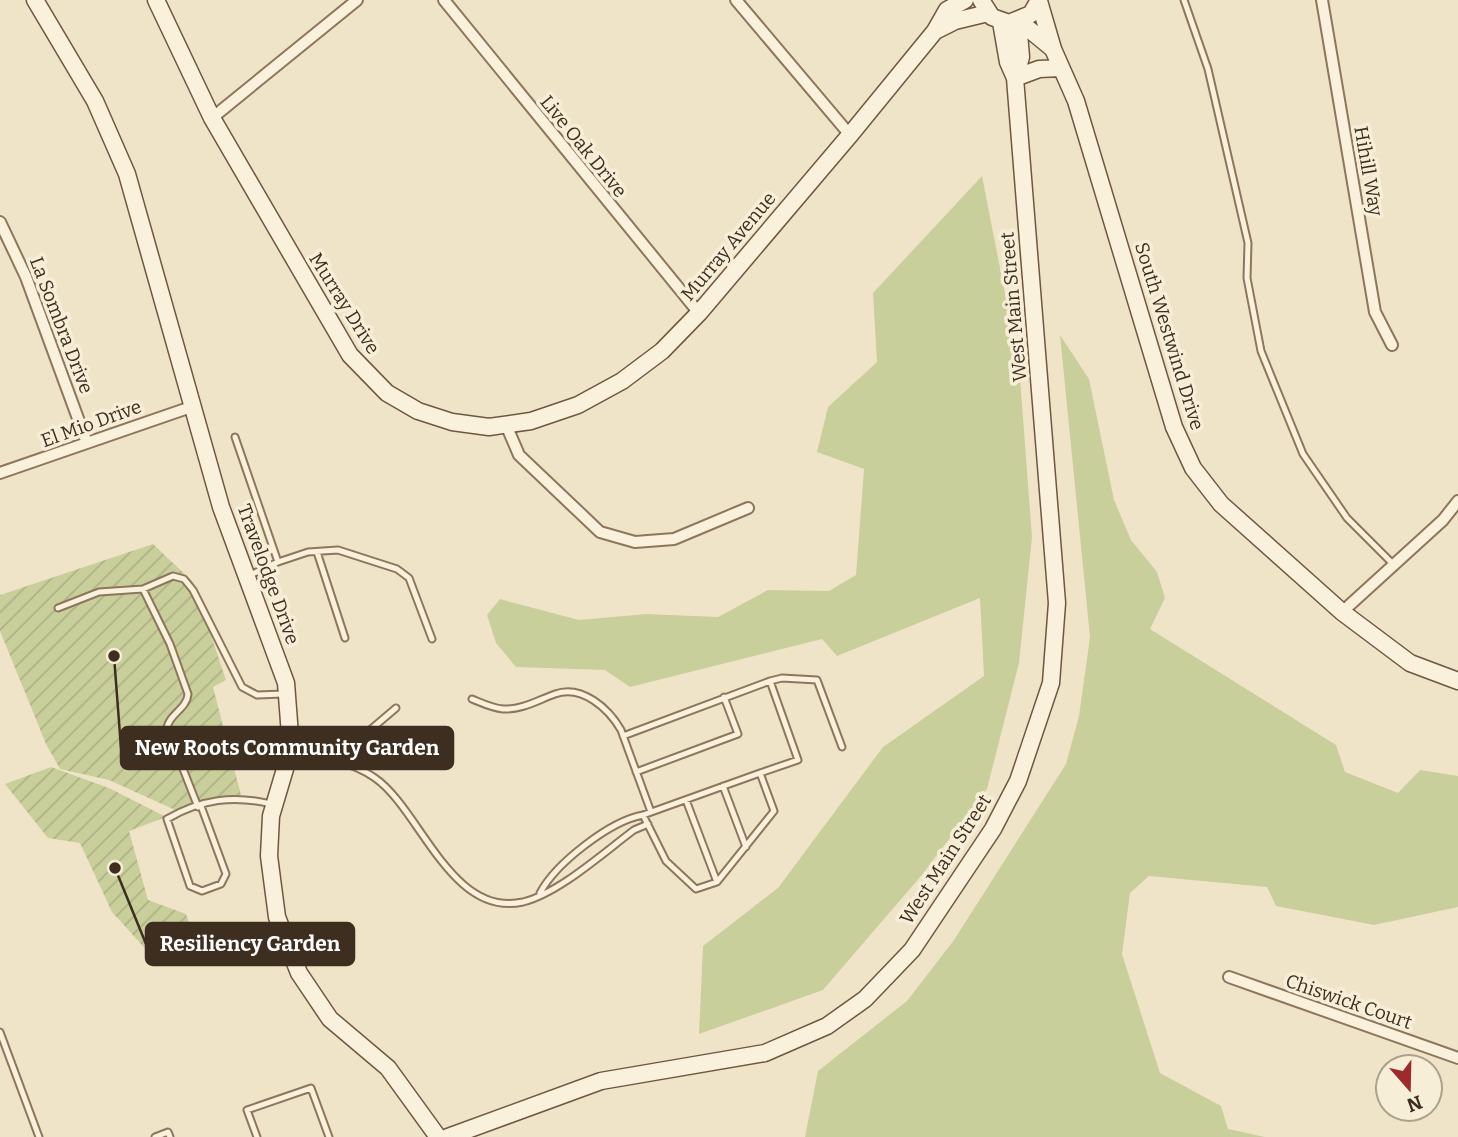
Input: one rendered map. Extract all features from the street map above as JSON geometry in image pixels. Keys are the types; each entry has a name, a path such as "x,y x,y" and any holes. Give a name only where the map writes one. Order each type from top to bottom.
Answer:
{"street":[{"name":"Travelodge Drive","path":"35,0 95,101 127,174 221,507 286,682 290,735 274,805 269,856 277,917 299,973 330,1019 388,1068 438,1137"},
{"name":"Murray Drive","path":"156,0 212,118 340,341 361,369 395,397 435,417 471,426 507,427"},
{"path":"212,118 357,0"},
{"name":"Live Oak Drive","path":"444,0 699,313"},
{"path":"737,0 850,135"},
{"name":"Murray Avenue","path":"507,427 555,414 600,394 643,367 699,313 850,135 935,31 947,10 965,0"},
{"name":"Hihill Way","path":"1322,0 1375,313 1392,345"},
{"path":"1018,21 1031,14 1039,1"},
{"name":"South Westwind Drive","path":"1039,1 1053,49 1076,101 1174,427 1190,461 1221,504 1342,611 1409,663 1458,681"},
{"name":"Murray Avenue","path":"935,31 955,21 990,12 1018,21"},
{"name":"West Main Street","path":"448,1137 601,1081 743,1059 786,1046 827,1026 864,999 897,968 993,829 1018,781 1051,683 1057,603 1015,78 990,12"},
{"name":"South Westwind Drive","path":"1018,21 1053,49"},
{"name":"West Main Street","path":"1015,78 1021,57 1018,21"},
{"path":"1015,78 1039,69 1061,68"},
{"name":"La Sombra Drive","path":"0,222 49,335 87,443"},
{"name":"El Mio Drive","path":"0,473 194,406"},
{"path":"507,427 519,455 600,532 635,542 674,539 748,508"},
{"path":"1342,611 1392,563 1443,520 1458,501"},
{"name":"Chiswick Court","path":"1229,978 1458,1058"}],"lane":[{"path":"1184,0 1208,69 1248,243 1247,278 1261,351 1303,454 1347,518 1392,563"},
{"path":"235,437 278,562"},
{"path":"247,576 278,562 317,552 338,550 397,569 409,578 432,639"},
{"path":"317,552 345,638"},
{"path":"58,608 99,592 143,589 173,576 184,579 193,590 242,687 257,695 287,694"},
{"path":"143,589 170,644 188,694 186,702 169,721 167,728 200,806 226,874 221,884 202,891 190,886 166,821 200,806 228,797 274,805"},
{"path":"623,736 782,678 817,680 842,747"},
{"path":"540,893 550,875 624,818 643,815 798,760 770,681"},
{"path":"472,699 504,709 534,703 558,692 583,696 605,708 623,736 651,812"},
{"path":"636,772 738,734 724,697"},
{"path":"336,759 396,708"},
{"path":"287,754 336,759 374,777 455,877 467,886 503,902 525,901 553,889 634,830 648,824"},
{"path":"643,815 666,861 690,886 696,889 717,883 774,810 760,773"},
{"path":"723,786 746,847"},
{"path":"685,800 717,883"},
{"path":"0,1032 39,1137"},
{"path":"257,1137 247,1110 311,1088 328,1137"},
{"path":"155,1137 168,1132 170,1137"}],"green space":[{"path":"982,176 1019,365 1032,537 1019,663 987,789 921,876 823,990 699,1034 703,946 778,888 883,747 984,676 980,598 837,656 822,639 630,687 605,670 516,667 496,643 487,615 500,599 579,620 646,614 718,617 768,590 829,591 856,575 864,469 817,452 828,407 877,362 873,293"},
{"path":"1060,335 1089,379 1114,500 1131,540 1157,572 1165,598 1150,629 1336,745 1345,772 1398,793 1420,770 1458,776 1458,907 1374,925 1276,906 1267,887 1149,876 1130,893 1122,954 1160,1073 1221,1106 1228,1129 1265,1137 805,1137 818,1071 907,1001 954,940 1066,764 1079,716 1090,637"},
{"path":"153,544 193,582 226,680 213,687 241,795 184,814 109,780 60,769 46,744 0,631 0,595"},
{"path":"51,767 109,788 166,817 129,831 148,900 186,914 200,954 159,964 112,912 80,843 48,838 5,784"}],"place":[{"name":"New Roots Community Garden","path":"114,656"},
{"name":"Resiliency Garden","path":"115,868"}]}
